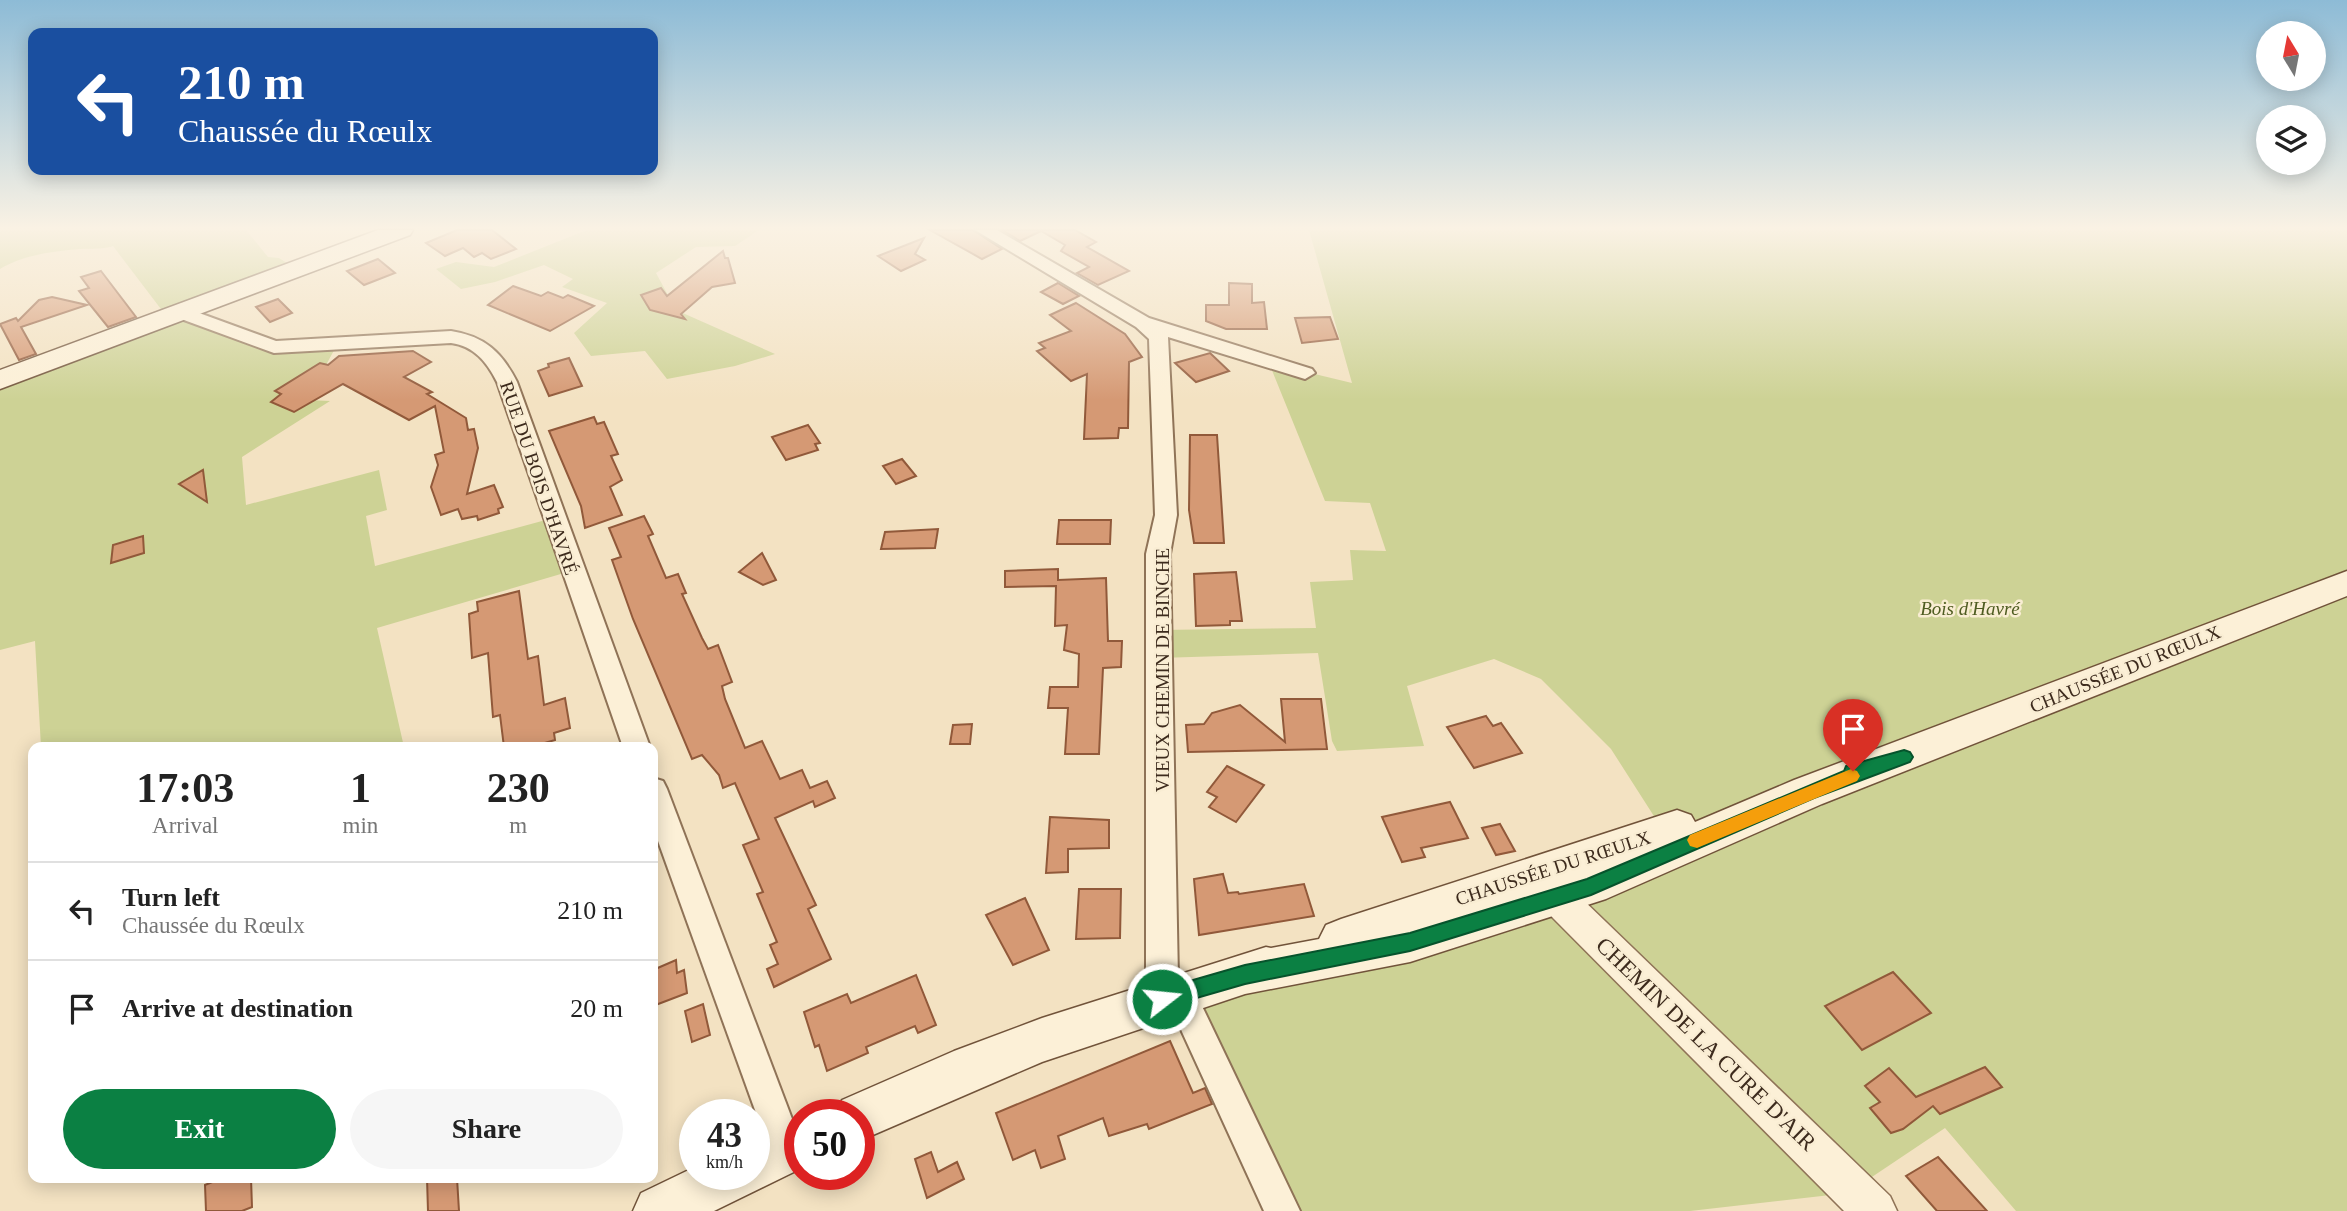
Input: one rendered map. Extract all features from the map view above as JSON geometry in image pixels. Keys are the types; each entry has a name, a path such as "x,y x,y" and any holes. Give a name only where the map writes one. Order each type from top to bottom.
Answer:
{"main road":[{"path":"0,380 249,287"},
{"name":"CHAUSSÉE DU RŒULX","path":"1549,885 1591,886 1808,792 2347,583"},
{"name":"CHAUSSÉE DU RŒULX","path":"875,1110 971,1067 1171,996 1245,975 1410,942 1801,785 1904,757"},
{"path":"659,1211 702,1190"}],"street":[{"name":"VIEUX CHEMIN DE BINCHE","path":"1081,287 1143,323 1159,338 1166,515 1158,554 1171,996"},
{"name":"RUE DU BOIS D'HAVRÉ","path":"180,312 274,347 451,337 465,338 482,348 501,369 507,382 635,742"},
{"path":"1143,323 1305,373"},
{"path":"658,803 780,1153"},
{"name":"CHEMIN DE LA CURE D'AIR","path":"1549,885 1875,1211"},
{"path":"1171,996 1283,1211"}],"green space":[{"path":"144,287 246,287 182,312 274,347 338,343 320,376 283,399 330,401 242,457 246,505 379,470 387,510 366,516 375,566 553,518 571,571 377,628 403,742 41,742 35,641 0,650 0,380 167,317"},
{"path":"562,287 663,287 676,310 775,354 735,366 667,379 645,351 591,356 574,333 607,303"},
{"name":"Bois d'Havré","path":"1325,287 2347,287 2347,1211 2016,1211 1945,1128 1848,1193 1690,1211 1282,1211 1180,993 1675,849 1611,749 1541,679 1494,659 1407,686 1424,746 1337,751 1332,741 1318,653 1159,658 1159,630 1316,628 1310,582 1353,580 1350,550 1386,551 1370,503 1325,501 1269,363 1352,383"}],"building":[{"path":"113,287 136,317 108,327 79,291"},
{"path":"514,287 541,296 548,292 563,298 568,295 594,306 550,331 488,305"},
{"path":"679,287 715,287 681,314 685,319 650,310 641,295 661,288 667,296"},
{"path":"1051,287 1064,287 1079,296 1063,304 1041,292"},
{"path":"1229,287 1252,287 1252,303 1264,302 1267,329 1226,329 1206,321 1206,305 1229,305"},
{"path":"52,297 87,305 21,327 36,354 19,360 0,324 16,318 18,321 39,300"},
{"path":"278,299 292,313 270,322 256,307"},
{"path":"1076,303 1125,334 1142,357 1129,362 1128,428 1119,428 1118,438 1084,439 1087,374 1071,381 1037,351 1045,348 1039,343 1071,331 1050,315"},
{"path":"1330,317 1338,339 1302,343 1295,318"},
{"path":"413,351 431,362 404,377 432,392 427,394 466,418 468,430 474,429 478,448 467,494 494,485 503,507 498,509 499,513 478,520 477,516 462,519 458,509 441,515 431,487 438,465 435,455 444,452 435,406 409,420 343,384 294,412 271,402 281,394 275,391 320,363 328,365 339,356"},
{"path":"1210,353 1229,371 1196,382 1175,363"},
{"path":"569,358 582,386 549,396 538,371 549,367 548,364"},
{"path":"594,417 597,424 604,422 618,454 611,456 622,480 610,487 622,515 585,528 581,506 549,431"},
{"path":"808,425 820,443 815,444 818,450 786,460 772,437"},
{"path":"1190,435 1217,435 1224,543 1194,543 1189,510"},
{"path":"902,459 916,476 896,484 883,466"},
{"path":"203,470 207,502 179,484"},
{"path":"644,516 653,534 648,536 666,578 678,574 686,593 682,594 708,649 718,645 732,682 722,686 725,699 745,748 762,741 780,779 802,770 810,788 827,781 835,798 815,807 813,801 775,818 816,905 808,909 831,959 774,987 767,969 778,964 770,945 777,942 757,894 763,892 743,845 759,839 735,783 723,788 719,775 702,755 692,759 633,619 612,560 621,557 609,528"},
{"path":"1059,520 1111,520 1110,544 1057,544"},
{"path":"938,529 935,548 881,549 885,532"},
{"path":"143,536 144,553 111,563 113,545"},
{"path":"762,553 776,580 763,585 739,572"},
{"path":"1058,569 1058,580 1106,578 1108,641 1122,641 1121,667 1103,668 1099,754 1065,754 1068,708 1048,708 1050,687 1078,687 1079,654 1064,650 1067,625 1055,626 1056,586 1005,587 1005,571"},
{"path":"1236,572 1242,621 1230,621 1230,625 1196,626 1194,574"},
{"path":"519,591 528,659 538,656 544,705 565,698 570,728 554,733 555,740 503,742 500,715 493,717 488,653 472,658 469,614 478,611 477,602"},
{"path":"1281,699 1321,699 1327,749 1188,752 1186,725 1204,724 1212,713 1240,705 1285,742"},
{"path":"1486,716 1493,726 1501,723 1522,753 1474,768 1447,727"},
{"path":"972,724 970,744 950,744 953,725"},
{"path":"1227,766 1264,785 1236,822 1209,807 1217,797 1207,792"},
{"path":"1450,802 1468,838 1421,848 1425,857 1402,862 1382,817"},
{"path":"1050,817 1109,820 1109,848 1068,849 1068,872 1046,873"},
{"path":"1500,824 1515,851 1496,855 1482,828"},
{"path":"1223,874 1228,893 1239,894 1304,884 1314,916 1199,935 1194,879"},
{"path":"1079,889 1121,889 1120,938 1076,939"},
{"path":"1025,898 1049,950 1013,965 986,915"},
{"path":"676,960 677,973 684,970 687,993 658,1004 658,968"},
{"path":"1893,972 1931,1013 1862,1050 1825,1006"},
{"path":"916,975 936,1025 918,1033 915,1026 866,1047 868,1053 827,1071 819,1045 815,1047 804,1012 847,994 851,1003"},
{"path":"703,1004 710,1035 692,1042 685,1011"},
{"path":"1170,1041 1193,1093 1205,1088 1212,1104 1149,1129 1147,1124 1109,1136 1103,1118 1058,1136 1065,1159 1041,1168 1035,1150 1013,1160 996,1113"},
{"path":"1985,1067 2002,1087 1940,1114 1933,1106 1903,1129 1891,1133 1870,1108 1880,1102 1865,1086 1889,1068 1916,1097"},
{"path":"931,1152 938,1172 957,1162 964,1179 927,1198 915,1159"},
{"path":"1938,1157 1987,1211 1937,1211 1906,1176"},
{"path":"251,1183 252,1207 242,1211 206,1211 205,1185"},
{"path":"427,1183 457,1183 459,1211 428,1211"}],"slow traffic":[{"path":"1697,840 1851,776"}],"route":[{"path":"1162,999 1245,975 1410,942 1591,886 1808,792 1904,757 1853,771"}]}
